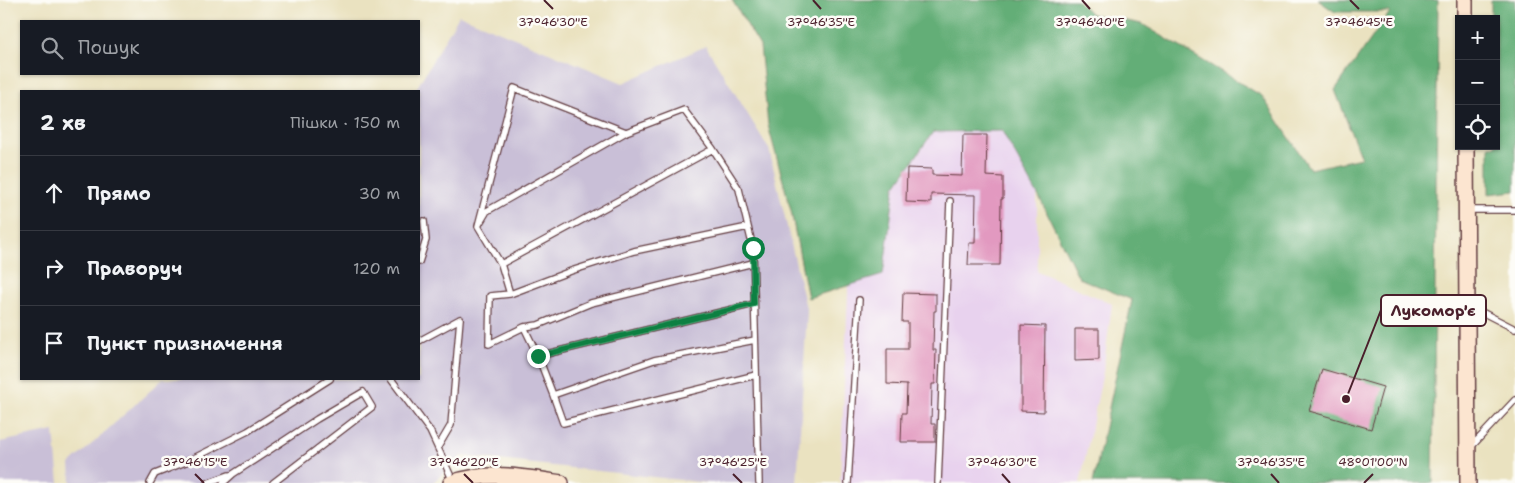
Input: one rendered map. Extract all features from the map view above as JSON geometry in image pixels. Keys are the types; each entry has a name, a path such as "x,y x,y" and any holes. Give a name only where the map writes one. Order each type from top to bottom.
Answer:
{"main road":[{"path":"1465,0 1465,15"},
{"path":"1466,150 1468,483"},
{"path":"452,482 480,475 499,474 561,483"}],"lane":[{"path":"510,294 501,264 478,226 514,88 626,132"},
{"path":"478,226 487,211 626,132 684,110 739,188 753,248 759,483"},
{"path":"501,264 713,149"},
{"path":"938,483 950,201"},
{"path":"1466,210 1515,210"},
{"path":"420,259 426,240 424,221"},
{"path":"748,226 634,250 510,294 490,296 489,344 524,327 538,325 591,303 753,263"},
{"path":"848,483 859,300"},
{"path":"538,356 754,304"},
{"path":"1466,304 1515,329"},
{"path":"420,340 460,319 451,425 438,447"},
{"path":"524,327 538,356 563,423 756,376"},
{"path":"553,395 654,360 755,340"},
{"path":"150,483 155,474 188,461 248,431 328,380"},
{"path":"392,380 430,431 452,482"},
{"path":"223,483 233,474 317,419 363,392 372,407 273,483"},
{"path":"1469,450 1515,400"},
{"path":"207,483 233,474"}],"shaded area":[{"path":"459,15 623,83 706,46 769,149 807,312 797,483 708,483 462,456 432,483 71,483 70,464 162,380 420,380 420,90 416,90"},
{"path":"855,126 1037,130 1037,271 1112,304 1103,372 1080,483 840,483"},
{"path":"54,431 59,483 0,483 0,442"}],"green space":[{"path":"732,0 1077,0 1091,14 1142,24 1262,96 1310,169 1361,158 1335,90 1390,12 1335,12 1318,0 1438,0 1433,483 1093,483 1132,300 1079,278 1039,197 1002,131 933,132 895,187 883,275 808,298 791,211 768,125 760,46"},
{"path":"1491,0 1515,0 1515,191 1489,194 1489,150 1500,150 1500,15 1491,15"}],"building":[{"path":"963,135 987,135 986,176 1003,177 1000,265 968,265 969,243 975,243 976,195 931,194 931,203 906,202 907,168 932,169 932,175 962,176"},
{"path":"903,293 936,294 933,350 936,350 935,384 932,384 931,424 935,424 935,442 901,442 902,413 906,413 907,385 887,384 887,349 908,349 908,322 902,322"},
{"path":"1021,325 1045,326 1044,412 1021,411"},
{"path":"1075,329 1099,329 1099,360 1075,361"},
{"path":"1322,369 1383,387 1371,429 1309,411"}],"place":[{"name":"Лукомор'є","path":"1346,399"}],"route":[{"path":"538,356 754,304 753,248"}]}
